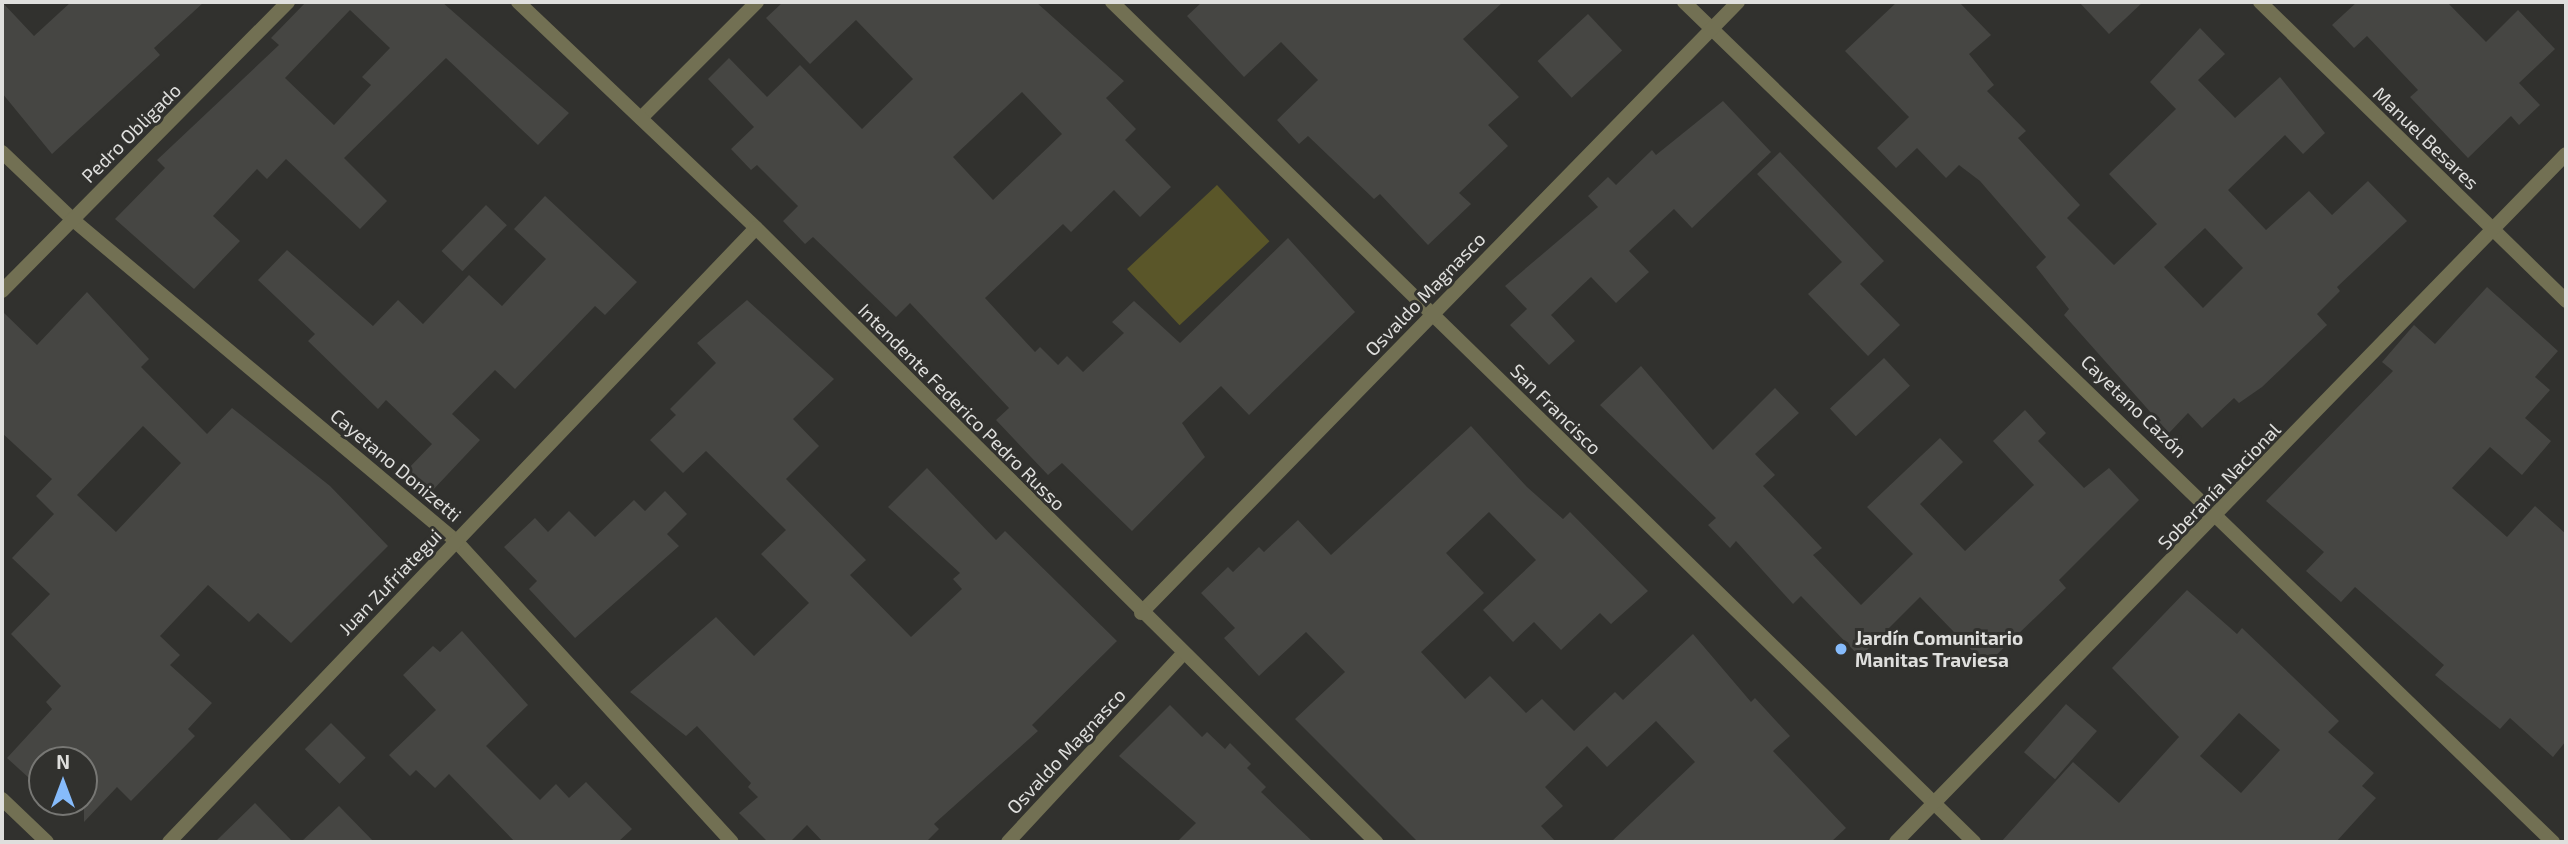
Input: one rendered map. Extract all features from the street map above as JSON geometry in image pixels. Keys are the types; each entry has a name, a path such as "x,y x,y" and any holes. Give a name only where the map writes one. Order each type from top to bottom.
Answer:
{"street":[{"name":"Pedro Obligado","path":"2,291 288,2"},
{"name":"Intendente Federico Pedro Russo","path":"518,2 756,228 1182,655 1376,842"},
{"path":"641,118 757,2"},
{"name":"San Francisco","path":"1112,2 1974,842"},
{"name":"Cayetano Cazón","path":"1684,2 2220,514 2553,842"},
{"name":"Osvaldo Magnasco","path":"1141,613 1738,2"},
{"name":"Manuel Besares","path":"2260,2 2566,301"},
{"name":"Cayetano Donizetti","path":"2,152 72,219 456,541 732,842"},
{"name":"Soberanía Nacional","path":"1896,842 2220,514 2566,154"},
{"name":"Juan Zufriategui","path":"169,842 756,228"},
{"name":"Osvaldo Magnasco","path":"1007,842 1182,655"},
{"path":"2,799 47,842"}],"shaded area":[{"path":"1217,185 1270,241 1180,325 1127,269"}],"building":[{"path":"2,2 34,36 71,2 204,2 154,48 160,55 52,154 2,93"},
{"path":"306,2 442,2 569,113 538,145 446,58 344,158 387,201 360,229 286,159 267,179 257,169 213,216 240,241 194,289 115,219 165,168 157,160 279,45 271,38","holes":["350,10 390,48 362,77 371,85 334,125 285,78"]},
{"path":"783,2 1036,2 1124,81 1106,98 1136,129 1125,140 1171,187 1140,217 1114,190 1071,232 1063,224 985,298 1035,352 1040,347 1058,365 1067,356 1083,372 1124,333 1112,322 1134,301 1180,343 1288,238 1355,312 1249,415 1221,386 1182,423 1205,457 1132,531 1062,463 1048,475 996,420 1009,408 910,303 896,317 813,237 805,244 783,221 798,206 757,165 751,170 731,149 754,127 708,79 729,58 767,97 800,65 862,129 913,79 856,20 810,64 766,18","holes":["1022,92 1062,134 993,200 953,157"]},
{"path":"1202,2 1503,2 1463,39 1519,97 1488,125 1508,146 1459,193 1471,204 1428,245 1380,194 1374,199 1308,136 1299,144 1277,120 1318,80 1281,42 1244,77 1187,16"},
{"path":"1897,2 1959,2 1991,35 1969,54 1994,85 1987,91 2026,131 2018,138 2080,205 2067,218 2114,265 2157,224 2109,174 2176,109 2150,82 2200,28 2225,54 2198,80 2235,118 2280,77 2325,133 2303,154 2285,135 2228,190 2266,230 2309,191 2332,215 2368,181 2407,221 2337,287 2340,291 2317,314 2327,325 2262,387 2239,403 2234,398 2202,428 2188,413 2169,433 2064,315 2069,309 2036,267 2046,257 1980,181 1959,165 1946,178 1917,148 1896,168 1877,148 1909,117 1845,51","holes":["2205,228 2243,268 2203,308 2164,267"]},
{"path":"2079,2 2143,2 2109,34"},
{"path":"2357,2 2447,2 2486,42 2518,10 2555,49 2519,83 2540,105 2519,125 2511,116 2468,158 2410,97 2418,90 2367,36 2354,48 2332,25"},
{"path":"1588,14 1622,51 1572,98 1538,61"},
{"path":"1723,101 1771,152 1692,228 1674,209 1629,251 1649,272 1616,303 1591,277 1551,315 1575,341 1549,365 1510,325 1527,309 1505,286 1598,207 1588,196 1608,177 1616,185 1652,150 1656,155"},
{"path":"1780,152 1884,261 1860,284 1900,325 1868,356 1808,294 1842,262 1757,174"},
{"path":"545,196 637,282 605,315 595,306 515,389 495,370 452,414 480,440 431,492 407,470 432,444 386,400 378,409 308,341 315,334 258,280 287,250 373,326 398,300 423,324 469,275 502,306 546,259 514,229"},
{"path":"486,205 507,225 462,271 442,251"},
{"path":"2487,287 2558,351 2535,377 2550,390 2525,418 2551,441 2522,475 2490,447 2452,488 2507,537 2535,506 2566,534 2566,741 2553,757 2510,718 2500,729 2435,675 2444,665 2355,587 2341,602 2306,571 2324,552 2266,501 2393,371 2382,362 2414,325 2435,344"},
{"path":"87,292 149,359 141,367 207,434 232,408 330,486 388,546 291,643 258,613 249,622 208,585 160,636 180,655 170,665 212,703 188,729 195,736 131,801 117,787 98,807 98,746 28,746 28,777 7,758 52,709 46,702 61,686 11,634 50,594 12,558 54,514 36,496 52,479 2,433 2,311 37,345","holes":["143,426 181,463 116,532 77,495"]},
{"path":"747,300 834,379 793,419 819,446 786,479 866,560 850,575 911,637 962,589 953,579 960,573 888,507 927,468 996,540 1005,531 1117,641 1032,725 1038,731 934,824 939,829 926,842 823,842 807,825 790,842 768,842 739,813 758,797 748,787 751,783 697,726 686,736 630,692 716,617 754,656 809,603 761,554 786,530 706,451 683,473 650,440 676,415 670,409 716,363 697,343"},
{"path":"1884,358 1910,386 1856,436 1830,408"},
{"path":"1641,366 1713,450 1775,388 1799,413 1755,454 1775,475 1763,486 1822,548 1813,555 1861,605 1913,554 1867,507 1940,438 1963,462 1920,504 1965,551 2034,485 1993,441 2025,410 2046,433 2038,441 2084,488 2109,468 2139,500 2059,580 2066,588 1986,665 1920,597 1860,657 1801,596 1793,604 1736,541 1730,548 1708,525 1716,518 1600,405"},
{"path":"1471,426 1527,487 1563,519 1570,512 1648,591 1611,624 1600,613 1561,650 1534,622 1513,642 1483,610 1536,560 1489,512 1446,553 1484,593 1421,652 1465,699 1490,676 1526,713 1542,699 1574,731 1615,692 1623,700 1693,634 1751,702 1755,698 1790,736 1773,751 1846,828 1831,842 1611,842 1695,762 1656,721 1607,767 1587,746 1545,787 1563,806 1541,826 1556,842 1418,842 1295,719 1345,672 1306,632 1259,676 1224,638 1235,628 1201,593 1228,567 1233,572 1259,547 1264,552 1298,520 1331,555"},
{"path":"665,491 687,514 667,534 679,546 575,638 529,589 537,581 504,547 535,518 548,532 569,511 595,537 634,500 645,511"},
{"path":"2187,590 2237,634 2242,628 2339,721 2328,732 2374,773 2362,786 2376,798 2336,842 2001,842 2073,762 2119,803 2179,737 2112,668","holes":["2239,713 2280,750 2241,793 2200,756"]},
{"path":"462,631 528,705 486,746 540,800 556,784 569,798 586,782 632,829 618,842 515,842 449,774 435,788 416,770 410,776 389,755 436,710 403,675 433,646 440,652"},
{"path":"2066,704 2097,731 2055,779 2024,752"},
{"path":"1170,705 1202,737 1207,732 1225,749 1230,743 1251,764 1247,768 1266,787 1261,792 1313,842 1177,842 1196,823 1119,756"},
{"path":"331,723 366,758 339,784 305,749"},
{"path":"255,803 293,842 215,842"},
{"path":"339,806 374,842 301,842"}],"place":[{"name":"Jardín Comunitario Manitas Traviesa","path":"1841,649"}]}
